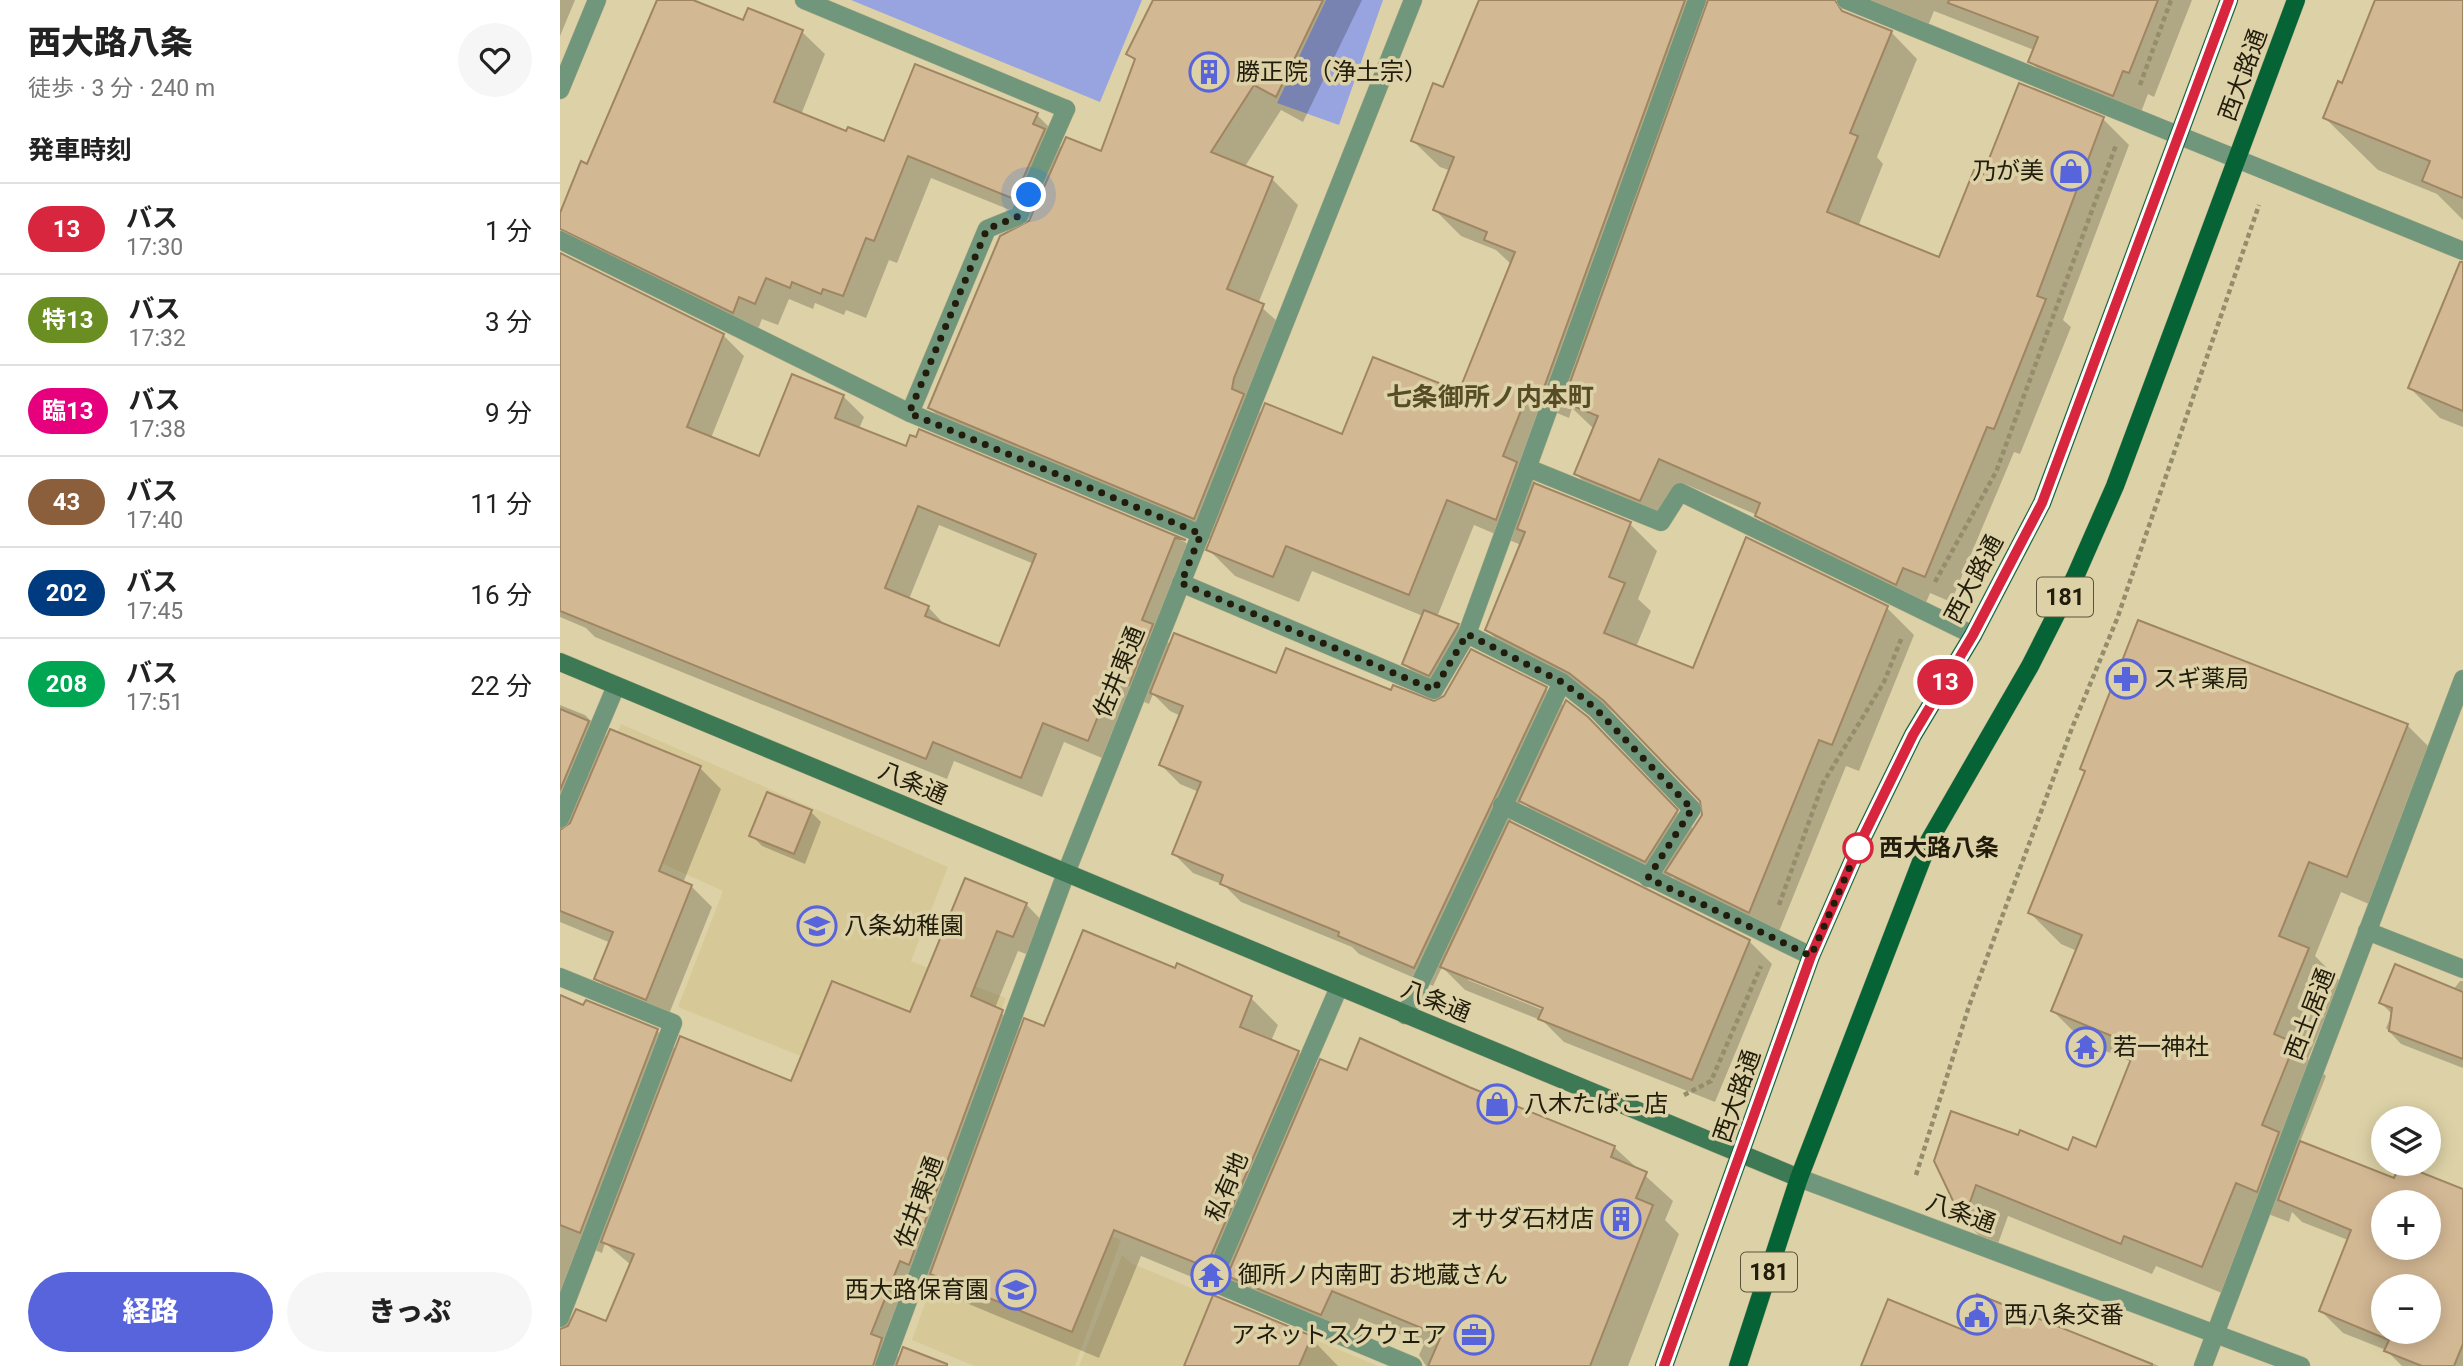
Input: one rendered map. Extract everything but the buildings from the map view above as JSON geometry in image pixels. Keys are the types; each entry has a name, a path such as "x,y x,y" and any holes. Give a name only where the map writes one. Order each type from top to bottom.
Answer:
{"main road":[{"name":"西大路通","path":"1664,1366 1811,956 1863,837 1913,735 1973,635 2042,503 2229,0"},
{"name":"西大路通","path":"1738,1366 1799,1178 1928,841 2030,666 2075,578 2115,486 2296,0"},
{"name":"八条通","path":"560,662 1799,1178"}],"street":[{"path":"560,90 597,0"},
{"path":"804,0 1066,109 1019,216 987,229 909,413"},
{"name":"佐井東通","path":"884,1366 1066,873 1413,0"},
{"path":"1181,583 1434,690 1467,634 1697,0"},
{"path":"1846,0 2177,137 2463,251"},
{"path":"560,240 909,413 1201,534"},
{"path":"1528,468 1661,523 1680,492 1973,635"},
{"path":"1467,634 1562,682 1596,709 1692,809 1648,878"},
{"name":"西土居通","path":"2203,1366 2367,931 2457,717 2463,679"},
{"path":"1405,1015 1562,682"},
{"path":"560,819 616,686"},
{"path":"1502,806 1811,956"},
{"path":"2367,931 2463,969"},
{"path":"560,976 673,1023 560,1318"},
{"name":"私有地","path":"1339,987 1212,1283 1413,1366"},
{"name":"八条通","path":"1799,1178 2301,1366"}],"path":[{"path":"1683,1095 1711,1082 1773,937 1780,898 1823,783 1884,682 1908,622 1937,579 1996,472 2171,0"},
{"path":"1916,1175 1969,1006 2072,727 2117,619 2270,173"}],"shaded area":[{"path":"851,0 1142,0 1100,102"},
{"path":"1326,0 1383,0 1339,125 1277,103"},
{"name":"八条幼稚園","path":"621,724 948,867 911,961 1006,998 958,1119 678,1007 723,891 576,825"},
{"name":"西大路保育園","path":"980,1149 1054,1211 1121,1240 1075,1366 974,1366 912,1340"},
{"path":"1122,1255 1131,1263 1378,1366 1079,1366"}],"bus line":[{"name":"13","path":"1664,1366 1811,956 1863,837 1913,735 1973,635 2042,503 2229,0"}],"place":[{"name":"勝正院（浄土宗）","path":"1209,72"},
{"name":"乃が美","path":"2071,171"},
{"name":"スギ薬局","path":"2126,679"},
{"name":"西大路八条","path":"1858,848"},
{"name":"八条幼稚園","path":"817,926"},
{"name":"若一神社","path":"2086,1047"},
{"name":"八木たばこ店","path":"1497,1104"},
{"name":"オサダ石材店","path":"1621,1219"},
{"name":"御所ノ内南町 お地蔵さん","path":"1211,1275"},
{"name":"西大路保育園","path":"1016,1290"},
{"name":"西八条交番","path":"1977,1315"},
{"name":"アネットスクウェア","path":"1474,1335"}],"district":[{"name":"七条御所ノ内本町","path":"1490,397"}],"route":[{"path":"1029,195 1019,216 987,229 909,413 1201,534 1181,583 1434,690 1467,634 1562,682 1596,709 1692,809 1648,878 1811,956 1863,837 1858,848"}]}
